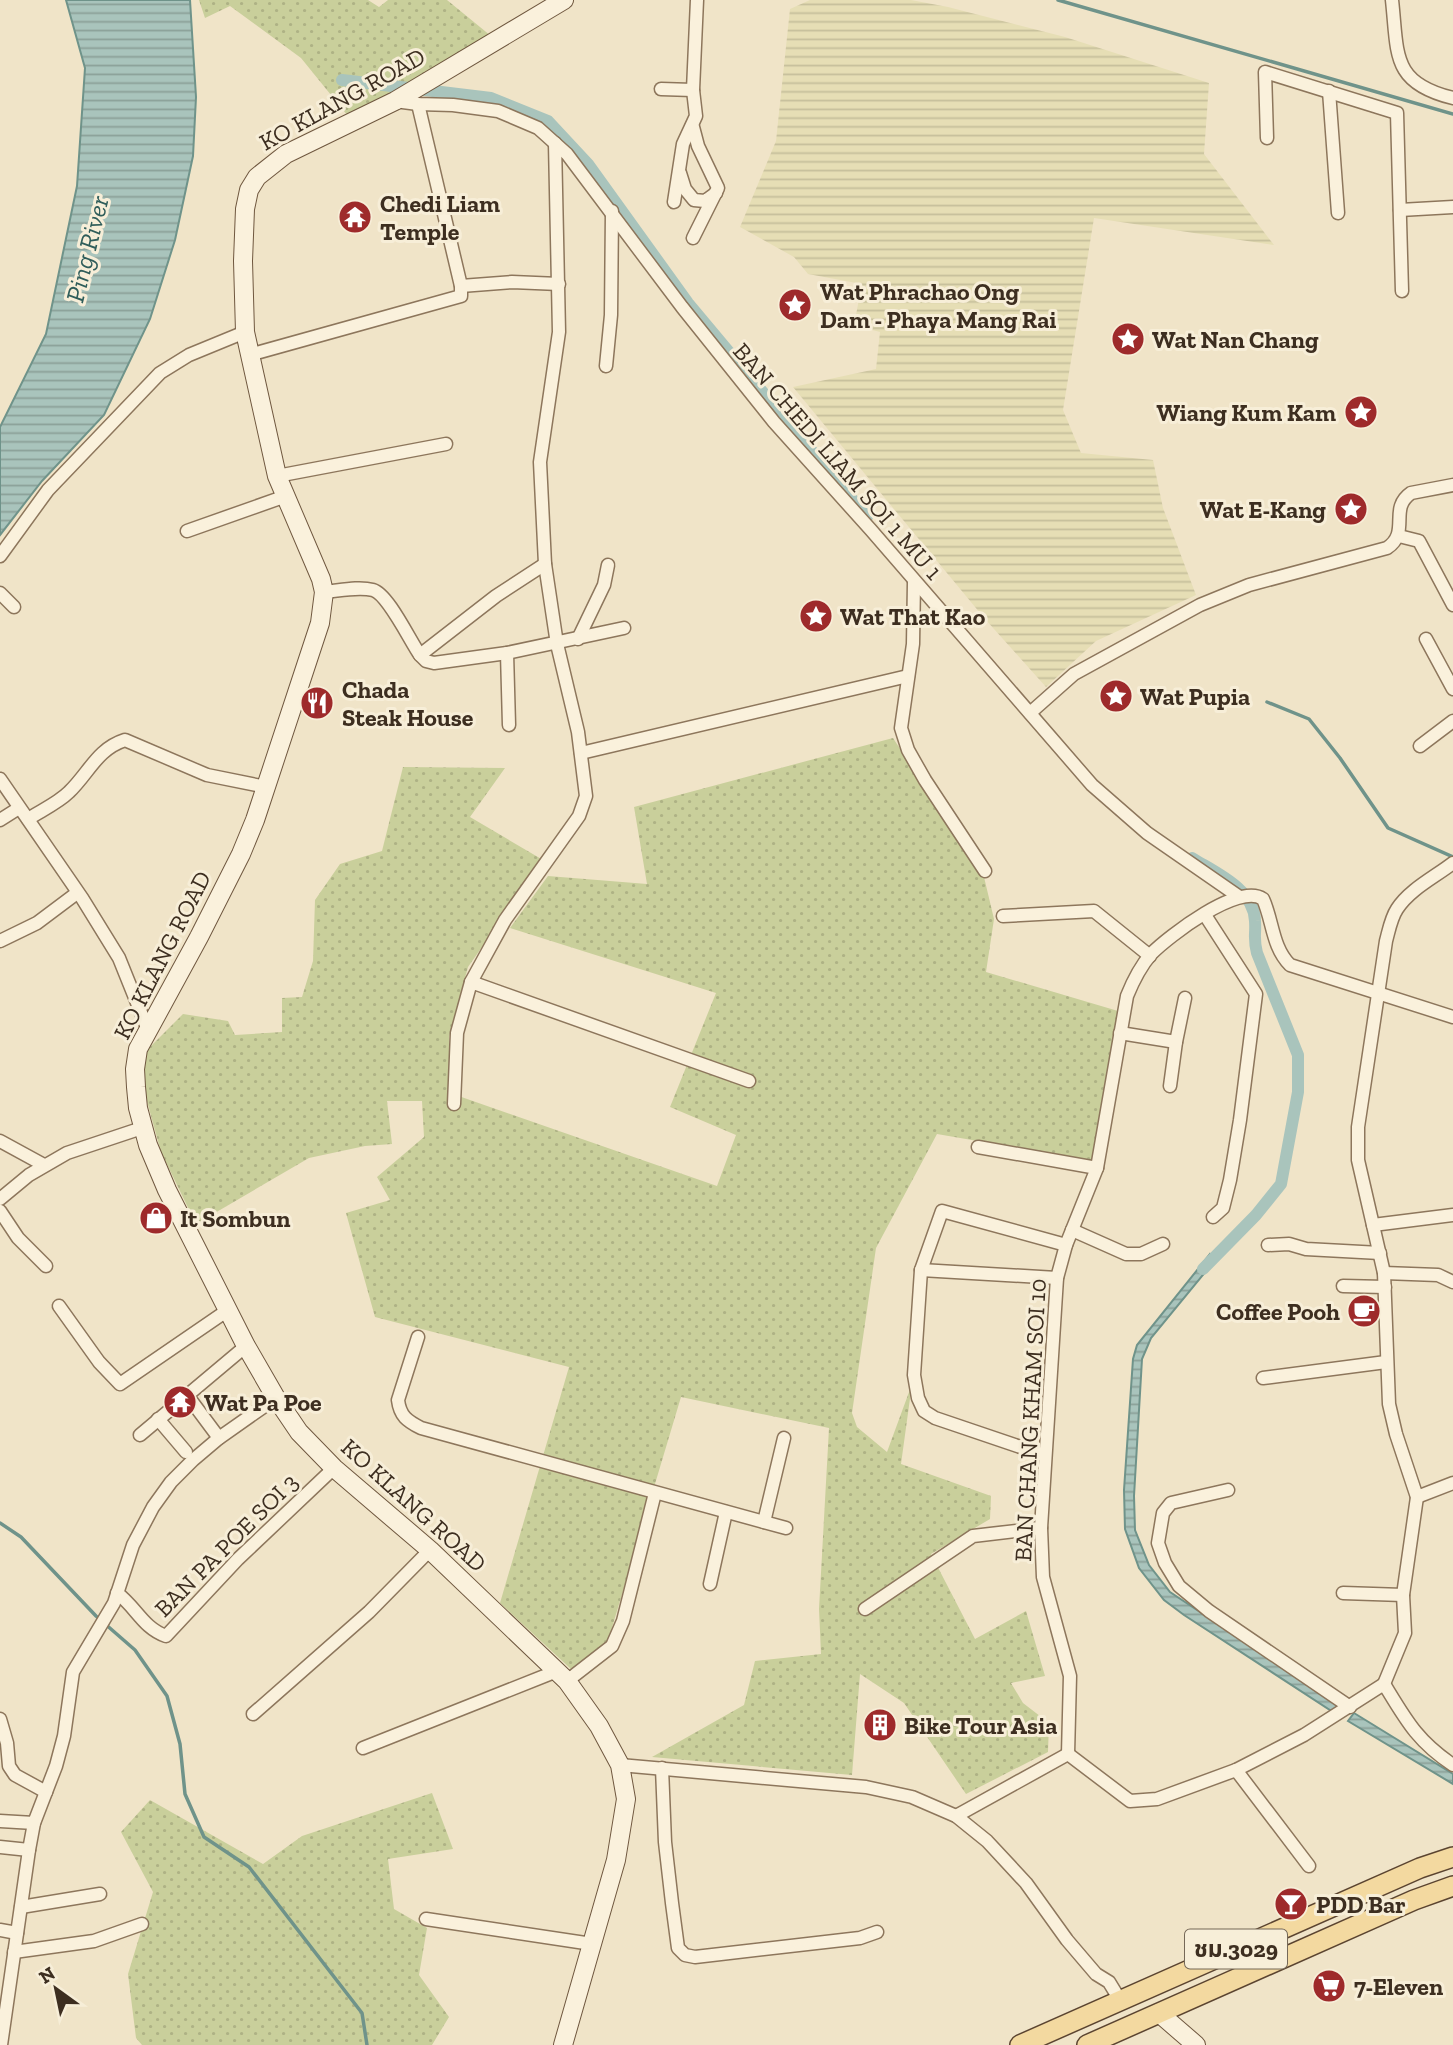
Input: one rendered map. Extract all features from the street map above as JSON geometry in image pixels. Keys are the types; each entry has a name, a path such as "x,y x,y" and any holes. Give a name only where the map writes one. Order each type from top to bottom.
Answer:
{"main road":[{"name":"ชม.3029","path":"1020,2045 1420,1868 1453,1857"},
{"name":"ชม.3029","path":"1087,2045 1414,1900 1453,1886"}],"street":[{"name":"KO KLANG ROAD","path":"563,2045 616,1860 625,1799 620,1765 599,1726 562,1676 430,1550 334,1468 299,1432 246,1346 167,1191 142,1128 135,1069 138,1049 240,854 266,787 320,623 324,592 321,579 277,476 245,332 243,261 245,209 249,190 257,177 286,154 395,101 564,0"},
{"path":"674,202 684,144 696,116 693,90 697,0"},
{"path":"1392,0 1398,54 1408,77 1430,92 1453,98"},
{"path":"1267,138 1265,72 1397,113 1402,291"},
{"path":"661,89 693,90"},
{"path":"1329,91 1338,213"},
{"name":"BAN CHEDI LIAM SOI 1 MU 1","path":"395,101 498,111 538,128 555,142 612,211 682,307 774,422 914,582 1034,710 1092,785 1147,833 1243,895"},
{"path":"418,104 461,291"},
{"path":"693,127 698,146 718,188 693,238"},
{"path":"454,1104 457,1033 471,982 505,920 579,816 586,796 578,732 557,644 545,564 540,462 559,332 555,142"},
{"path":"679,171 685,189 694,200 705,201 716,192"},
{"path":"1400,210 1453,207"},
{"path":"606,366 611,315 612,211"},
{"path":"249,355 461,291 512,282 559,284"},
{"path":"0,556 48,490 160,373 189,355 245,332"},
{"path":"277,476 446,444"},
{"path":"1034,710 1074,674 1200,605 1249,585 1387,548 1395,543 1399,536 1401,501 1406,496 1453,485"},
{"path":"187,531 286,496"},
{"path":"1399,536 1419,541 1453,605"},
{"path":"420,655 488,602 545,564"},
{"path":"578,639 604,585 608,565"},
{"path":"914,582 913,643 901,729 908,750 925,780 985,871"},
{"path":"324,592 376,590 420,655 426,661 434,663 557,644 624,628"},
{"path":"0,593 14,607"},
{"path":"1426,639 1453,689"},
{"path":"507,653 509,725"},
{"path":"581,753 908,676"},
{"path":"1420,746 1453,721"},
{"path":"28,819 70,791 97,757 112,744 125,740 207,775 266,787"},
{"path":"0,779 119,958 148,1030"},
{"path":"0,820 19,808"},
{"path":"956,1816 1068,1754 1130,1801 1157,1799 1236,1770 1304,1735 1384,1684 1405,1633 1403,1595 1417,1497 1389,1404 1384,1280 1357,1160 1357,1128 1386,941 1397,909 1424,884 1453,863"},
{"path":"0,941 37,923 78,893"},
{"path":"1243,895 1263,899 1275,943 1290,965 1453,1017"},
{"name":"BAN CHANG KHAM SOI 10","path":"1068,1754 1070,1676 1043,1577 1041,1528 1057,1278 1066,1245 1097,1168 1127,996 1136,975 1150,956 1174,933 1243,895"},
{"path":"1003,916 1094,911 1150,956"},
{"path":"1205,915 1256,994 1230,1180 1223,1208 1213,1217"},
{"path":"471,982 749,1081"},
{"path":"134,995 148,1003 162,1004"},
{"path":"1170,1086 1185,998"},
{"path":"1120,1033 1176,1042"},
{"path":"0,1199 44,1165 67,1153 142,1128"},
{"path":"0,1141 44,1165"},
{"path":"978,1147 1097,1168"},
{"path":"0,1211 18,1238 46,1266"},
{"path":"1044,1455 935,1418 924,1411 918,1398 914,1375 921,1270 942,1211 1066,1245"},
{"path":"1373,1225 1453,1214"},
{"path":"1072,1230 1126,1254 1140,1254 1163,1244"},
{"path":"1268,1245 1290,1244 1306,1249 1380,1253"},
{"path":"921,1270 1057,1278"},
{"path":"1343,1286 1438,1275 1453,1282"},
{"path":"60,1306 99,1362 120,1384 228,1310"},
{"path":"418,1336 398,1400 406,1421 421,1428 786,1528"},
{"path":"139,1435 246,1346"},
{"path":"1263,1378 1386,1362"},
{"path":"187,1395 219,1438"},
{"path":"1,2045 34,1823 64,1736 73,1672 102,1625 134,1545 153,1507 171,1482 219,1438 276,1398"},
{"path":"158,1419 186,1452"},
{"path":"764,1522 784,1438"},
{"name":"BAN PA POE SOI 3","path":"117,1593 130,1602 146,1625 166,1636 238,1559 334,1468"},
{"path":"1417,1497 1453,1483"},
{"path":"1228,1490 1171,1503 1163,1513 1158,1543 1165,1563 1179,1586 1209,1611 1350,1707"},
{"path":"363,1748 562,1676 612,1646 623,1621 655,1493"},
{"path":"710,1584 726,1512"},
{"path":"865,1609 973,1536 1041,1528"},
{"path":"253,1714 369,1612 430,1550"},
{"path":"1343,1593 1403,1595"},
{"path":"1384,1684 1416,1735 1432,1751 1453,1765"},
{"path":"0,1719 7,1743 9,1766 15,1774 46,1792"},
{"path":"620,1765 884,1789 912,1797 956,1816 987,1841 1026,1883 1067,1940 1096,1975 1109,1982 1120,2000"},
{"path":"662,1768 668,1866 678,1948 685,1955 695,1957 846,1939 877,1932"},
{"path":"1236,1770 1309,1866"},
{"path":"0,1821 34,1823"},
{"path":"0,1847 29,1850"},
{"path":"21,1907 100,1894"},
{"path":"426,1919 592,1944"},
{"path":"14,1952 94,1941 142,1924"},
{"path":"0,1930 17,1933"},
{"path":"1159,2013 1196,2045"}],"shaded area":[{"path":"810,0 911,0 948,7 1065,37 1209,83 1204,154 1274,245 1094,218 1063,410 1081,453 1153,460 1163,508 1196,595 1096,641 1046,687 985,619 793,387 876,369 880,332 854,325 862,284 808,274 794,257 740,227 776,141 790,9"}],"green space":[{"path":"199,0 368,0 379,7 388,0 447,0 491,36 348,116 301,58 230,6 205,18"},
{"path":"893,738 984,877 994,919 986,972 1118,1011 1093,1161 937,1134 876,1248 852,1413 857,1427 887,1452 912,1384 901,1464 991,1496 990,1519 931,1554 975,1639 1026,1611 1045,1676 1011,1683 1023,1703 1049,1723 1048,1752 966,1794 904,1703 860,1674 852,1775 652,1757 744,1705 755,1661 821,1654 819,1609 829,1428 681,1397 608,1641 572,1670 500,1603 569,1367 375,1317 346,1213 390,1200 377,1177 424,1137 422,1101 387,1101 392,1144 365,1146 309,1158 196,1224 161,1152 145,1094 145,1052 183,1014 228,1021 235,1035 282,1032 282,998 302,997 313,961 315,900 340,864 382,851 403,767 505,768 470,817 543,860 468,967 449,1037 450,1093 717,1186 736,1135 670,1107 716,993 510,928 548,876 647,884 634,807"},
{"path":"432,1793 453,1849 388,1859 394,1909 427,1928 419,1975 449,2017 432,2045 142,2045 136,2038 128,1974 153,1892 121,1832 150,1800 263,1864 302,1836"}],"water":[{"name":"Ping River","path":"66,0 190,0 196,97 193,156 175,240 150,319 104,415 42,481 0,535 0,427 46,334 77,186 85,68"},
{"path":"1210,1254 1216,1259 1151,1338 1142,1359 1134,1496 1135,1530 1149,1565 1170,1592 1342,1706 1333,1712 1164,1600 1139,1568 1125,1529 1124,1490 1133,1359 1137,1345"},
{"path":"1354,1713 1453,1774 1453,1784 1348,1721"}],"waterway":[{"path":"1058,0 1453,114"},
{"path":"342,80 491,98 548,121 588,164 688,303 867,517"},
{"path":"1267,702 1309,719 1340,758 1388,828 1453,857"},
{"path":"1192,858 1232,883 1248,900 1255,921 1257,953 1298,1055 1298,1092 1281,1184 1256,1215 1203,1269"},
{"path":"0,1523 21,1537 96,1616 135,1650 167,1696 180,1744 185,1794 204,1837 249,1867 362,2013 367,2045"}],"place":[{"name":"Chedi Liam Temple","path":"355,217"},
{"name":"Wat Phrachao Ong Dam - Phaya Mang Rai","path":"795,305"},
{"name":"Wat Nan Chang","path":"1128,339"},
{"name":"Wiang Kum Kam","path":"1361,412"},
{"name":"Wat E-Kang","path":"1351,509"},
{"name":"Wat That Kao","path":"816,616"},
{"name":"Wat Pupia","path":"1116,696"},
{"name":"Chada Steak House","path":"317,703"},
{"name":"It Sombun","path":"156,1218"},
{"name":"Coffee Pooh","path":"1364,1311"},
{"name":"Wat Pa Poe","path":"180,1402"},
{"name":"Bike Tour Asia","path":"880,1725"},
{"name":"PDD Bar","path":"1291,1904"},
{"name":"7-Eleven","path":"1329,1986"}]}
